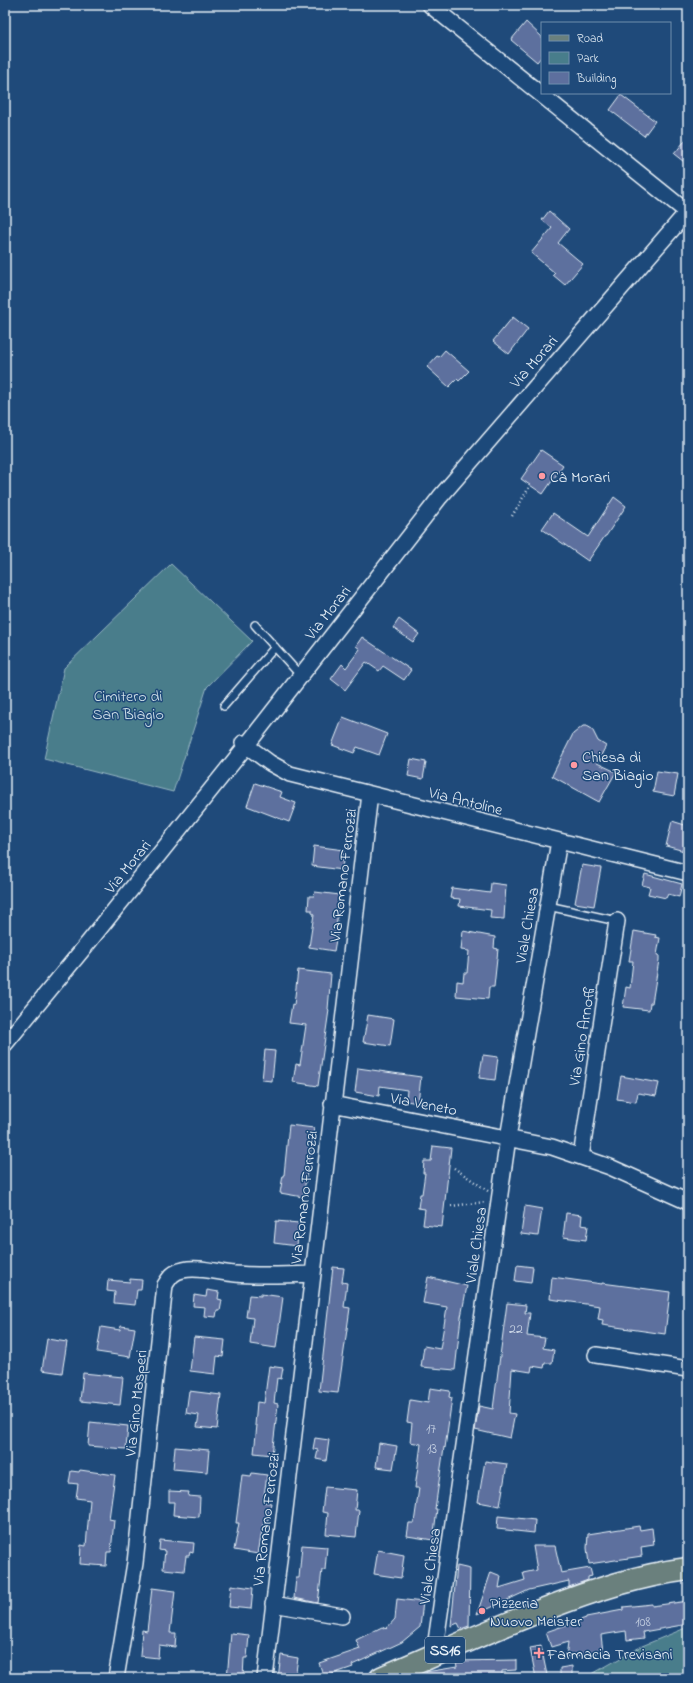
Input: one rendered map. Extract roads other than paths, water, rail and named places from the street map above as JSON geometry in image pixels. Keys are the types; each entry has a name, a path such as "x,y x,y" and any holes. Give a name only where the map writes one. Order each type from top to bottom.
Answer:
{"main road":[{"name":"SS16","path":"380,1678 510,1623 604,1588 646,1576 688,1569"}],"street":[{"path":"430,5 687,212"},
{"name":"Via Morari","path":"5,1044 10,1029 300,675 440,497 687,212"},
{"name":"Via Antoline","path":"244,744 270,763 290,774 688,873"},
{"name":"Via Romano Ferrozzi","path":"265,1678 370,794"},
{"name":"Viale Chiesa","path":"434,1655 508,1138 559,841"},
{"name":"Via Gino Arnoffi","path":"581,1157 617,921"},
{"name":"Via Veneto","path":"332,1104 552,1147 610,1167 688,1202"},
{"name":"Via Gino Masperi","path":"116,1678 135,1563 165,1285 171,1275 182,1270 195,1269 233,1274 312,1274"},
{"path":"596,1355 688,1369"},
{"name":"Via Romano Ferrozzi","path":"273,1604 342,1616"}],"lane":[{"path":"255,625 300,675"},
{"path":"224,706 275,647"},
{"path":"548,906 617,921"}],"place":[{"name":"Cà Morari","path":"542,476"},
{"name":"Chiesa di San Biagio","path":"574,765"},
{"name":"Pizzeria Nuovo Meister","path":"482,1611"},
{"name":"Farmacia Trevisani","path":"539,1653"}],"park label":[{"name":"Cimitero di San Biagio","path":"128,704"}]}
